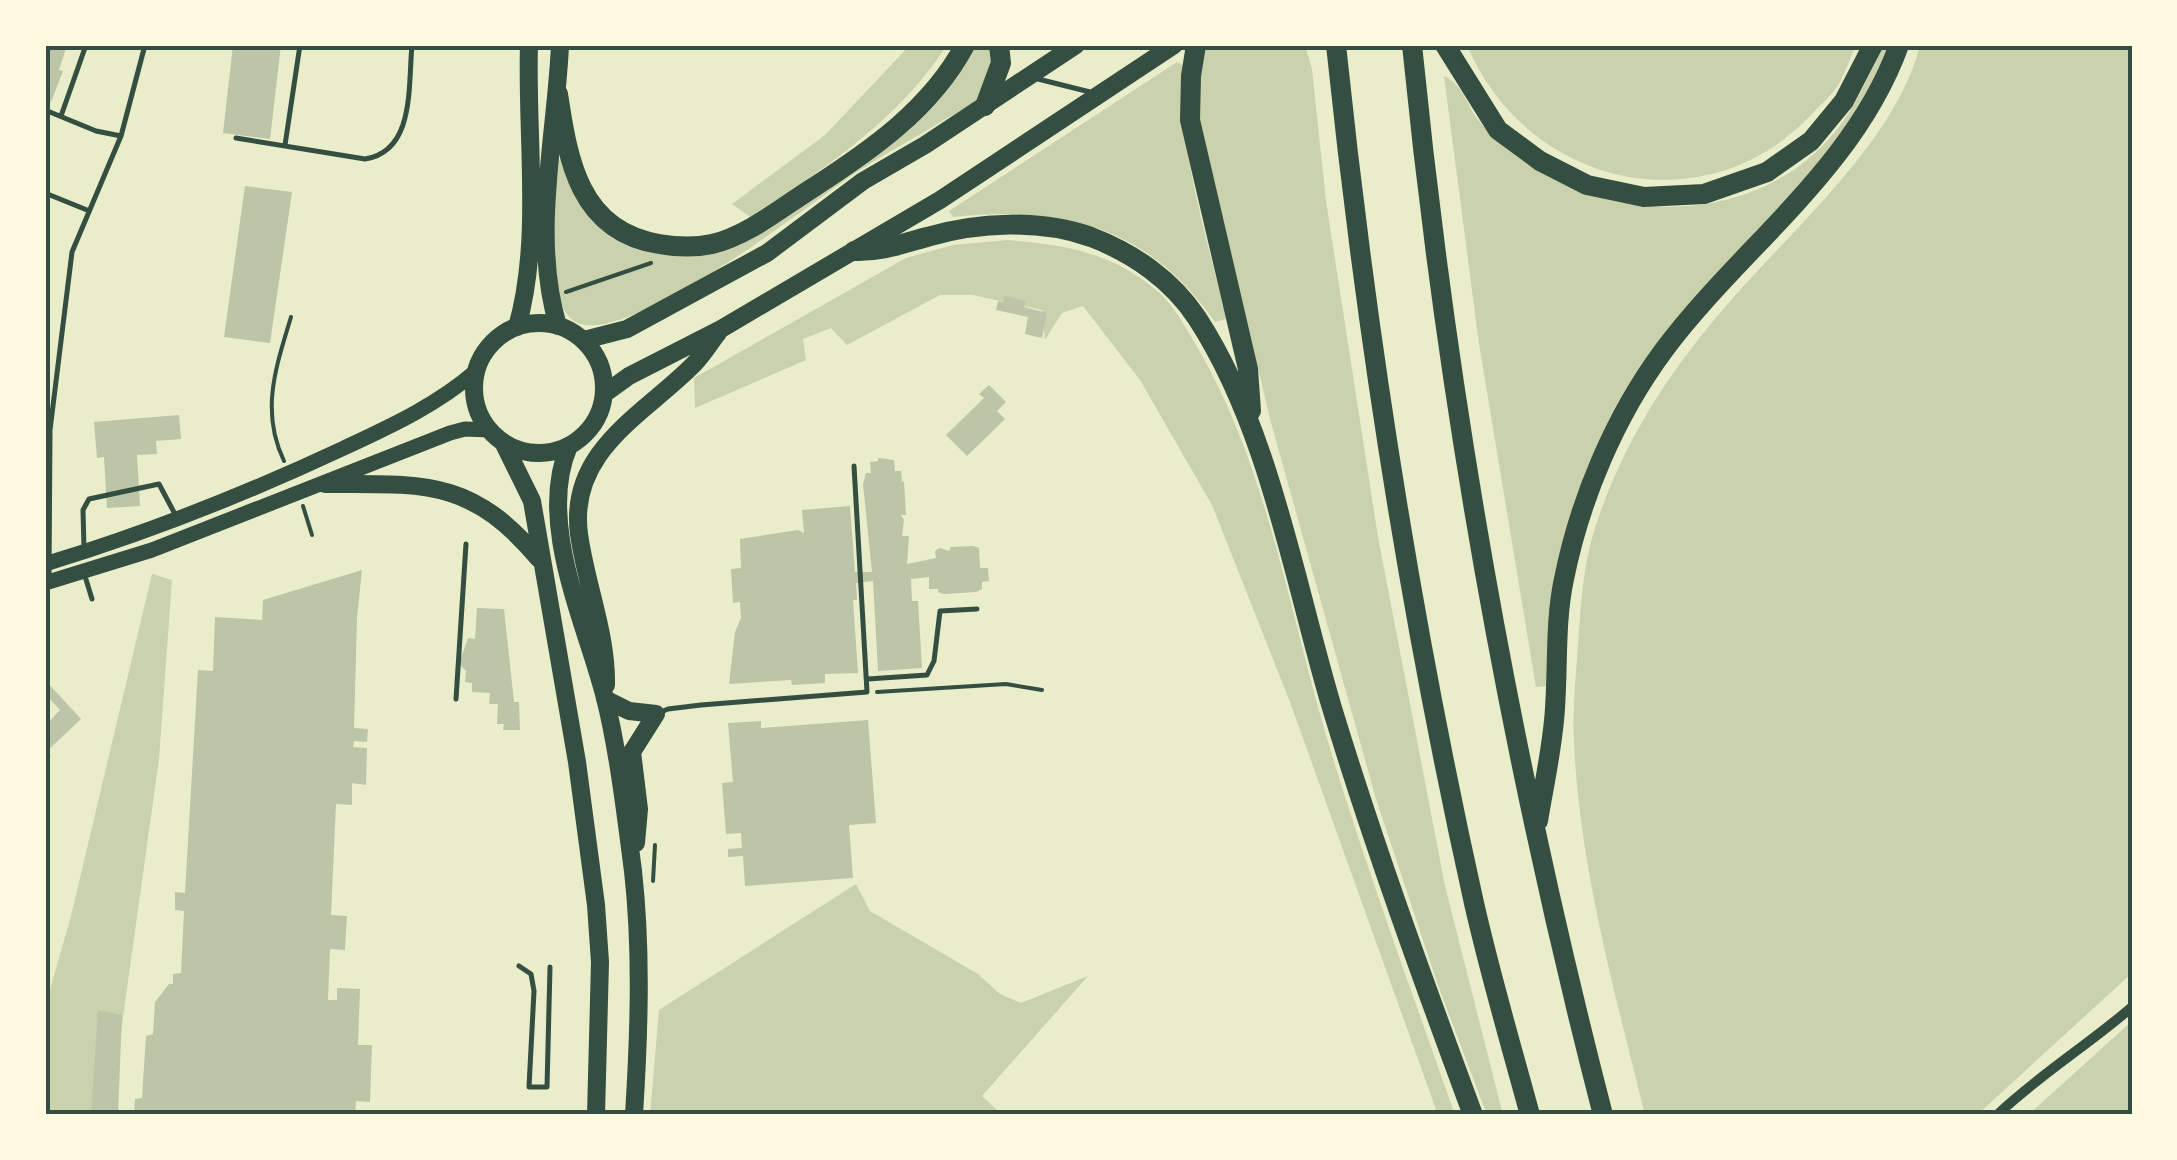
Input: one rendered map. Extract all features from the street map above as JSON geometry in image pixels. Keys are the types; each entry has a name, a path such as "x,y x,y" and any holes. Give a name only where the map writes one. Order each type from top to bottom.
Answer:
{"highway":[{"path":"517,327 526,292 530,204 529,45"},
{"path":"558,326 546,270 560,45"},
{"path":"558,94 565,141 578,186 591,206 615,228 644,242 680,247 714,244 744,230 868,152 940,84 965,45"},
{"path":"986,106 997,82 1000,45"},
{"path":"584,340 626,330 767,254 863,182 1076,45"},
{"path":"604,394 629,376 721,329 940,200 1174,45"},
{"path":"1196,45 1190,120 1248,369 1252,425"},
{"path":"1336,45 1372,349 1402,532 1474,906 1530,1115"},
{"path":"1412,45 1426,191 1474,523 1535,836 1603,1115"},
{"path":"1444,45 1498,130 1540,160 1588,186 1644,197 1704,194 1767,172 1812,141 1844,101 1872,45"},
{"path":"1535,836 1555,712 1563,582 1584,502 1623,416 1663,351 1808,190 1852,135 1886,80 1899,45"},
{"path":"854,252 880,252 961,229 1013,224 1048,227 1089,236 1129,255 1170,284 1196,317 1252,425 1370,830 1472,1115"},
{"path":"497,436 524,452 547,453 569,446 593,425 604,394 603,374 584,340 558,326 537,323 517,327 490,346 476,371 478,409 532,501 577,762 596,906 601,1007 596,1115"},
{"path":"605,700 607,655 578,529 582,491 598,453 695,363 721,329"},
{"path":"569,446 556,495 558,512 578,611 605,700 633,874 638,1016 634,1115"},
{"path":"325,484 420,486 469,499 497,514 542,562"},
{"path":"605,700 629,711 656,714 632,752 639,809 633,874"}],"main road":[{"path":"47,564 290,473 438,400 476,371"},
{"path":"47,582 136,555 299,495 450,433 465,429 497,436"}],"street":[{"path":"1997,1115 2132,1008"}],"lane":[{"path":"61,116 86,45"},
{"path":"47,582 47,429 72,252 121,136 145,45"},
{"path":"285,145 300,45"},
{"path":"236,138 364,159 381,156 402,137 412,45"},
{"path":"1030,77 1100,95"},
{"path":"45,110 96,131 121,136"},
{"path":"45,192 87,210"},
{"path":"656,714 668,708 867,692 854,466"},
{"path":"84,551 83,510 88,500 159,484 178,518"},
{"path":"456,699 466,544"},
{"path":"84,571 92,599"},
{"path":"867,679 928,675 934,662 940,612 977,610"},
{"path":"520,966 530,974 534,991 530,1086 547,1087 550,966"}],"path":[{"path":"290,473 274,441 270,414 272,386 291,317"},
{"path":"299,495 312,535"},
{"path":"867,692 1006,684 1042,690"}],"green space":[{"path":"910,45 947,45 928,72 883,120 832,161 750,217 732,204 825,135"},
{"path":"974,45 993,45 987,82 975,101 862,169 714,271 631,316 598,325 574,321 564,309 554,270 557,159 563,160 602,226 707,252 854,169"},
{"path":"1203,45 1305,45 1312,69 1326,201 1378,537 1445,886 1503,1115 1487,1115 1439,988 1376,799 1270,419 1198,111"},
{"path":"1467,45 1856,45 1834,91 1768,150 1720,172 1671,180 1621,175 1574,159 1531,131 1494,93"},
{"path":"1884,45 1892,45 1841,137 1610,423 1547,686 1536,687 1479,344 1444,76 1459,88 1495,139 1546,175 1587,193 1631,204 1676,207 1720,201 1763,187 1801,164 1843,122"},
{"path":"1920,45 2132,45 2132,973 1977,1115 1645,1115 1600,930 1578,790 1574,694 1583,584 1592,539 1621,463 1670,377 1732,299 1867,148 1908,80"},
{"path":"1177,62 1184,66 1182,93 1188,157 1226,319 1215,322 1162,264 1101,229 1032,215 953,217 949,211"},
{"path":"1008,240 1086,253 1139,277 1173,309 1221,392 1260,493 1346,800 1455,1115 1438,1115 1290,702 1212,505 1140,380 1083,306 1062,313 1045,340 1042,310 972,295 940,295 847,345 831,328 803,339 806,360 695,408 694,378 906,258 953,245"},
{"path":"152,574 172,580 159,759 119,1046 116,1115 45,1115 45,1007 71,916"},
{"path":"856,884 870,911 978,974 1000,994 1021,1003 1088,976 982,1096 1002,1115 650,1115 659,1010"},
{"path":"2132,1021 2132,1115 2028,1115"}],"building":[{"path":"45,45 67,45 59,70 63,71 51,102 45,100"},
{"path":"233,45 281,45 270,139 223,133"},
{"path":"245,186 292,192 270,343 224,337"},
{"path":"1004,296 1026,301 1024,307 1047,313 1042,338 1025,334 1028,317 996,310"},
{"path":"989,385 1006,402 997,411 1005,419 967,456 946,435 984,398 979,394"},
{"path":"179,415 181,439 156,441 157,454 137,455 140,506 107,508 104,457 97,458 94,422"},
{"path":"878,458 894,460 895,471 901,471 904,481 906,515 901,515 902,536 909,536 907,564 936,558 935,551 940,548 949,551 951,547 973,546 979,548 980,568 988,568 989,581 982,582 982,589 976,592 944,594 929,589 929,577 911,579 912,601 918,601 922,668 878,671 873,581 856,583 857,600 853,600 858,673 825,674 825,683 792,685 791,680 729,684 735,632 741,618 740,602 733,603 731,569 741,568 740,539 798,530 804,533 802,510 850,506 855,572 872,572 863,484 866,473 871,473 870,462"},
{"path":"362,570 354,728 368,729 367,742 354,741 353,747 367,748 366,785 352,783 352,805 336,804 331,915 347,916 345,950 330,949 328,1000 337,1000 337,988 360,989 358,1045 372,1045 370,1102 356,1101 355,1115 134,1115 135,1099 142,1098 146,1036 153,1034 155,1002 173,984 173,974 181,973 184,911 175,910 175,892 185,893 198,670 213,671 215,617 262,620 263,600"},
{"path":"477,608 504,609 520,730 503,730 504,724 497,724 498,704 489,704 490,693 472,692 472,683 465,682 466,671 459,664 468,638 475,639"},
{"path":"45,680 81,719 47,751 51,756 45,762 45,726 60,710 45,694"},
{"path":"868,720 876,823 849,825 853,878 745,886 743,856 728,857 728,849 742,848 741,833 726,834 722,783 733,782 728,723 761,721 761,728"},
{"path":"98,1010 122,1015 118,1115 91,1115"}]}
